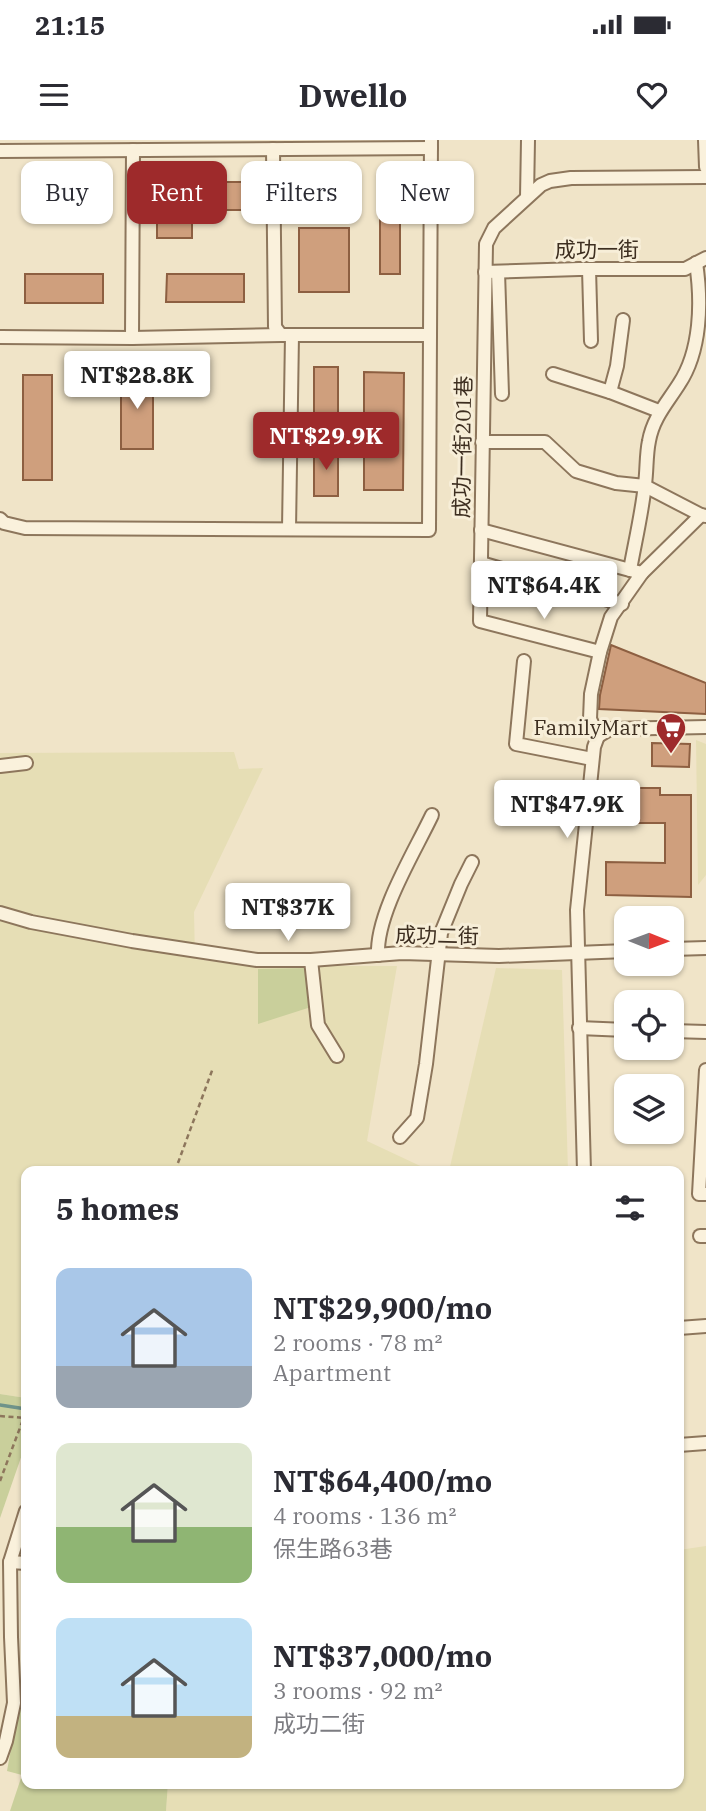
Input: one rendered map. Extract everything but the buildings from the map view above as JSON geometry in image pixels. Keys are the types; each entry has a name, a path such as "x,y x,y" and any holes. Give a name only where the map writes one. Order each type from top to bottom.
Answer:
{"street":[{"path":"527,197 528,140"},
{"path":"705,140 706,166"},
{"path":"0,151 107,145 133,150 430,144 429,530 25,528 4,523 0,519"},
{"path":"273,149 275,327 287,335"},
{"path":"132,338 133,150"},
{"path":"502,394 486,244 489,235 541,185 559,179 706,177"},
{"path":"598,736 590,719 591,694 600,652 611,617 622,604 636,572 649,441 659,411 680,384 691,358 698,321 701,261"},
{"name":"成功一街","path":"491,272 685,270 701,261"},
{"path":"589,269 591,341"},
{"name":"成功一街201巷","path":"491,272 482,442 480,621 600,652"},
{"path":"610,392 617,366 623,320"},
{"path":"287,335 289,529"},
{"path":"0,337 430,335"},
{"path":"553,374 659,411"},
{"path":"482,442 545,442 576,471 616,483 645,486 704,516 636,572"},
{"path":"481,530 636,572"},
{"path":"481,563 622,604"},
{"path":"524,661 516,744 592,759"},
{"path":"584,1166 577,910 594,747 598,736 610,729 706,727"},
{"path":"0,766 26,763"},
{"path":"378,955 377,940 386,913 432,814"},
{"path":"400,1137 417,1118 441,933 472,862"},
{"name":"成功二街","path":"0,913 31,922 257,960 311,960 402,953 499,956 614,951"},
{"path":"684,949 706,948"},
{"path":"311,960 318,1025 337,1056"},
{"path":"579,1028 614,1029"},
{"path":"684,1031 706,1032"},
{"path":"702,1194 706,1070"},
{"path":"684,1328 706,1326"},
{"path":"684,1445 706,1443"},
{"path":"0,1758 14,1703 10,1637 10,1562 21,1527"},
{"path":"10,1562 21,1563"}],"path":[{"path":"177,1166 213,1068"},
{"path":"0,1416 21,1418"},
{"path":"0,1481 21,1428"}],"shaded area":[{"path":"696,740 706,744 706,875 698,885"},
{"path":"234,752 239,769 263,768 194,912 195,959 248,966 397,966 367,1141 420,1166 21,1166 21,1397 0,1394 0,753"},
{"path":"496,968 562,970 568,1166 450,1166"},
{"path":"706,1546 706,1811 166,1811 168,1789 684,1789 684,1549"}],"green space":[{"path":"309,968 311,1007 258,1024 258,969"},
{"path":"0,1394 21,1397 21,1457 0,1518"},
{"path":"21,1692 21,1775 7,1771"},
{"path":"21,1778 21,1789 168,1789 166,1811 10,1811"}],"waterway":[{"path":"0,1405 21,1408"}],"place":[{"name":"FamilyMart","path":"671,755"}]}
